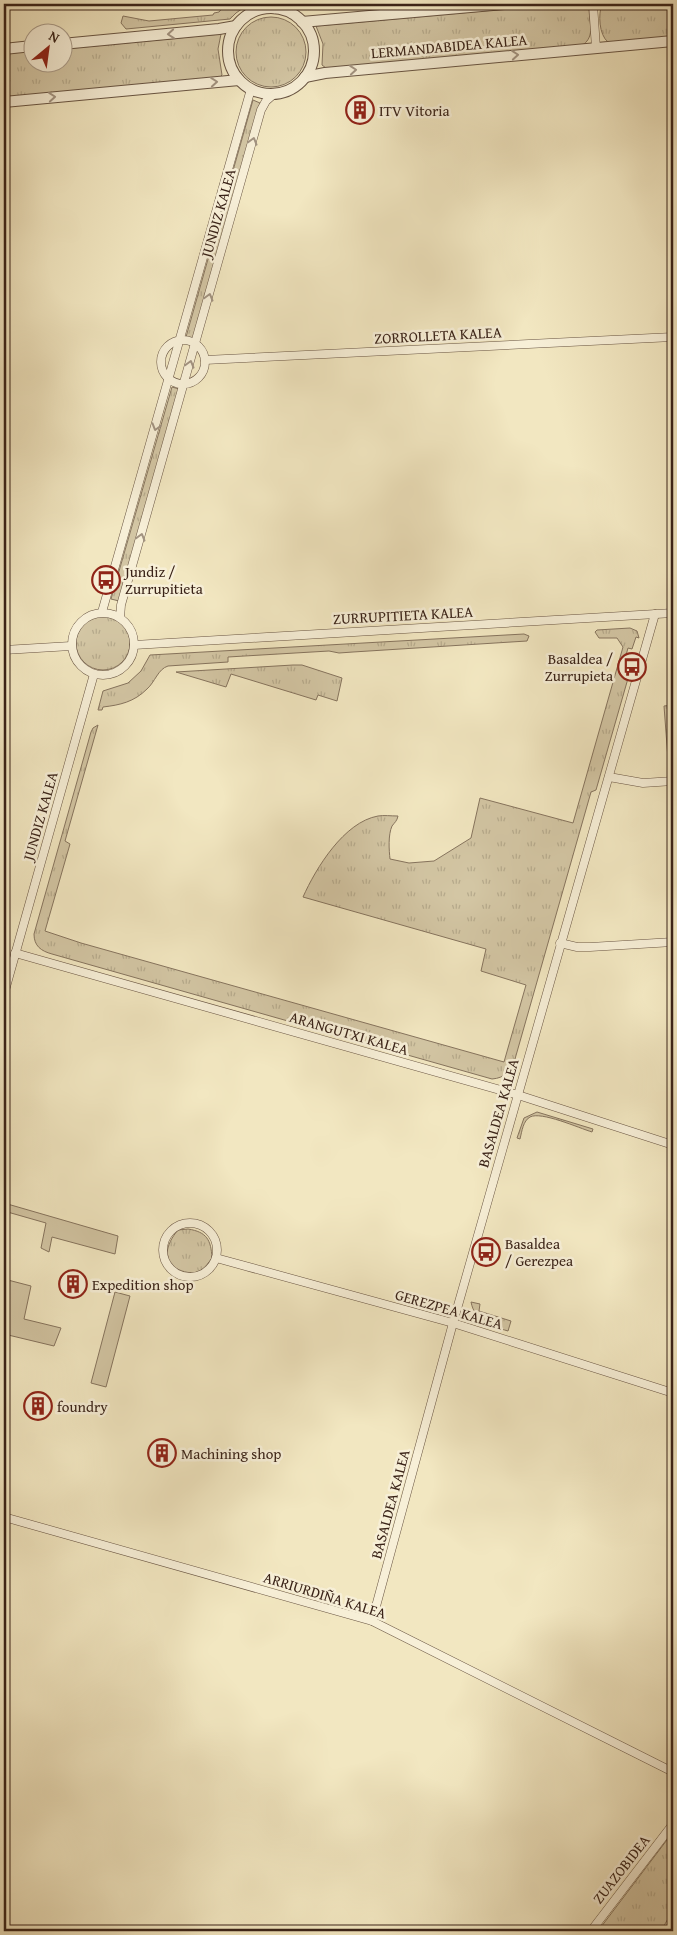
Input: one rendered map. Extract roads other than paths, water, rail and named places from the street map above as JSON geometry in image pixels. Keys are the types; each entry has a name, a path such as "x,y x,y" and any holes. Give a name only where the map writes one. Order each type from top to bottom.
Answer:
{"street":[{"path":"302,22 504,4"},
{"path":"593,4 596,48"},
{"path":"275,6 292,9 302,22 309,32 313,49 311,67 297,86 286,92 262,94 239,80 230,63 228,44 236,26 249,14 275,6"},
{"path":"72,43 219,30 236,26"},
{"name":"LERMANDABIDEA KALEA","path":"305,77 325,73 673,41"},
{"path":"4,49 22,47"},
{"path":"4,102 239,80"},
{"name":"JUNDIZ KALEA","path":"102,612 170,380 251,89"},
{"name":"JUNDIZ KALEA","path":"120,618 121,605 261,110 266,101 274,94"},
{"name":"ZORROLLETA KALEA","path":"205,360 673,337"},
{"path":"181,340 196,344 204,354 205,360 203,370 197,379 184,384 170,380 163,372 161,358 168,347 181,340"},
{"path":"102,612 120,618 131,630 134,644 131,658 122,669 109,675 94,674 87,671 76,661 71,646 77,625 88,616 102,612"},
{"name":"ZURRUPITIETA KALEA","path":"134,644 673,613"},
{"name":"BASALDEA KALEA","path":"372,1621 560,943 655,614"},
{"path":"4,650 71,646"},
{"name":"JUNDIZ KALEA","path":"4,994 94,674"},
{"path":"609,777 643,783 673,781"},
{"path":"560,943 590,947 673,942"},
{"name":"ARANGUTXI KALEA","path":"16,953 518,1095 673,1145"},
{"path":"190,1223 200,1225 208,1230 214,1238 217,1248 216,1258 204,1274 195,1277 180,1276 168,1267 163,1258 162,1248 165,1238 171,1230 180,1225 190,1223"},
{"name":"GEREZPEA KALEA","path":"216,1258 454,1323 673,1393"},
{"name":"ARRIURDIÑA KALEA","path":"4,1517 372,1621 673,1772"},
{"name":"ZUAZOBIDEA","path":"592,1931 673,1824"}],"place":[{"name":"ITV Vitoria","path":"360,110"},
{"name":"Jundiz / Zurrupitieta","path":"106,580"},
{"name":"Basaldea / Zurrupieta","path":"632,667"},
{"name":"Basaldea / Gerezpea","path":"486,1252"},
{"name":"Expedition shop","path":"73,1284"},
{"name":"foundry","path":"38,1406"},
{"name":"Machining shop","path":"162,1453"}]}
